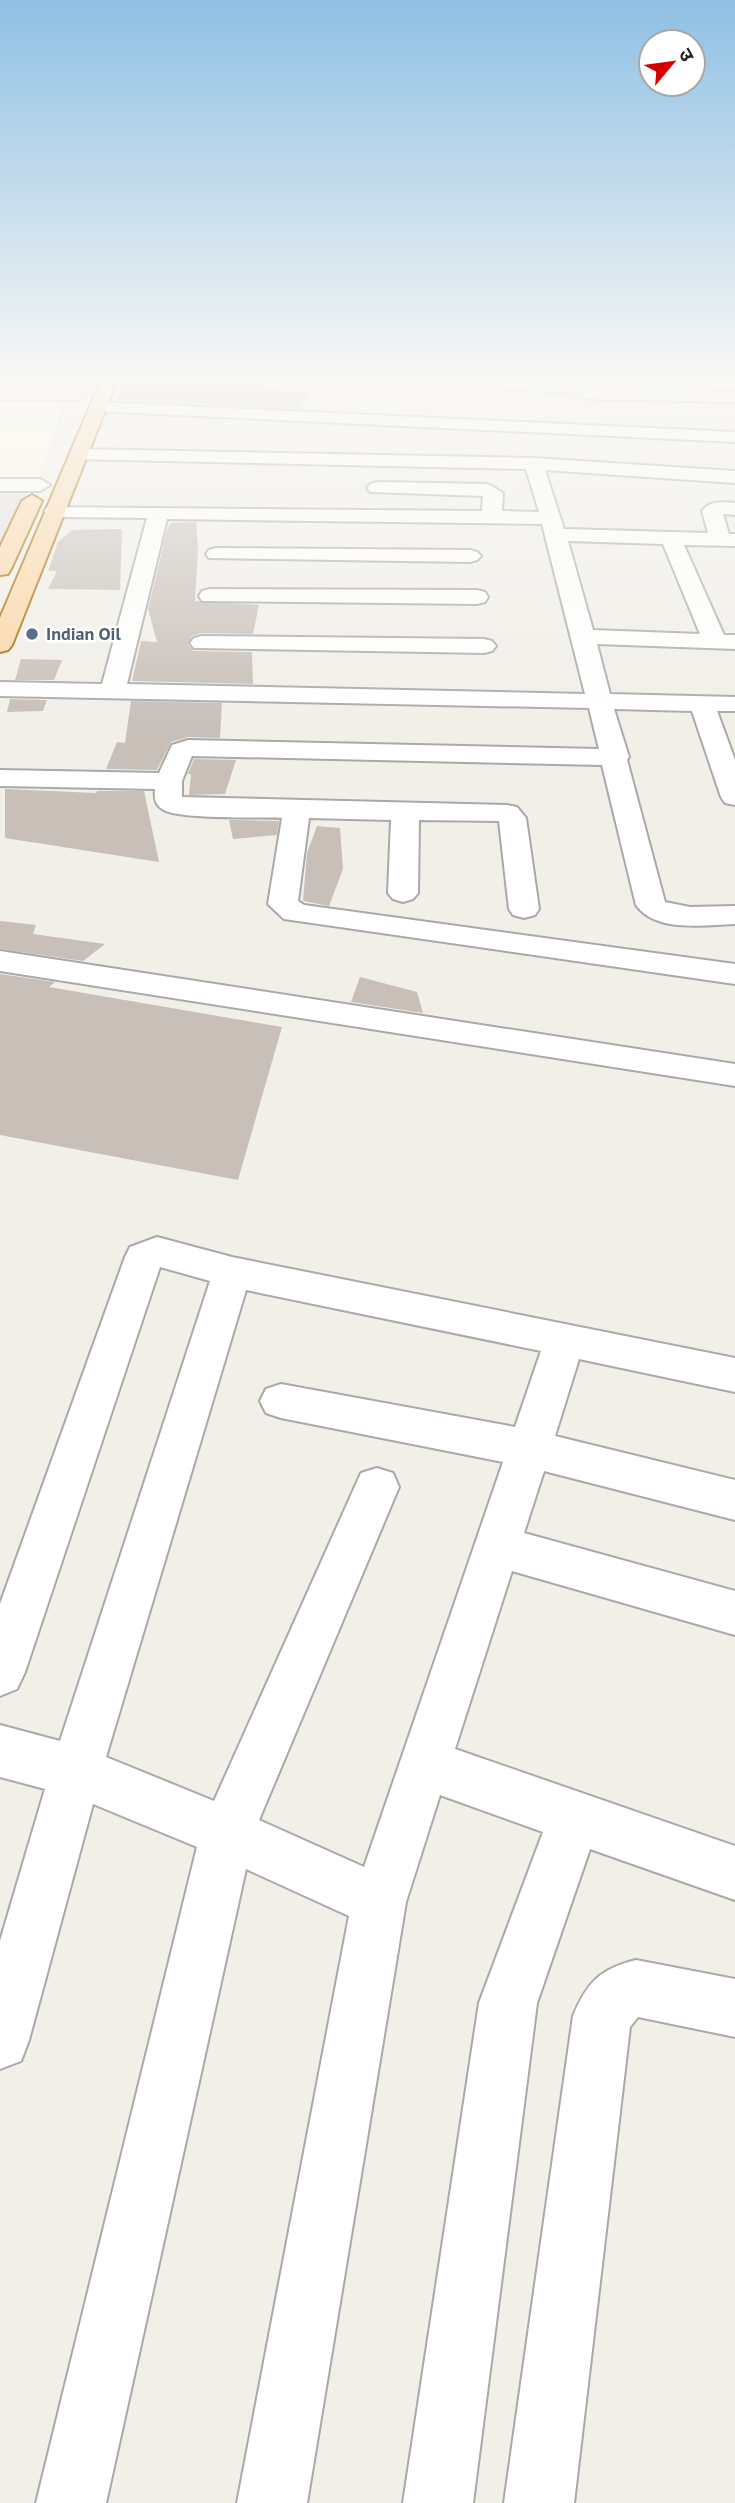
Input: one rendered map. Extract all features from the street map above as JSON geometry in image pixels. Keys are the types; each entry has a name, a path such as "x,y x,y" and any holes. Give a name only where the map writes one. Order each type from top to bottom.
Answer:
{"main road":[{"path":"0,569 34,495"},
{"path":"0,645 61,495"}],"street":[{"path":"492,517 493,495"},
{"path":"543,495 616,757 653,909 670,915 735,915"},
{"path":"54,510 223,515 492,517 553,527 671,538 727,539 712,511 719,508 735,509"},
{"path":"113,690 159,512"},
{"path":"191,694 223,515"},
{"path":"464,517 492,701"},
{"path":"584,637 725,641 671,538"},
{"path":"216,554 470,556"},
{"path":"210,596 477,597"},
{"path":"202,643 484,646"},
{"path":"0,689 735,704"},
{"path":"702,704 735,797"},
{"path":"524,909 509,814 175,805 168,800 169,781 181,750 188,748 616,757"},
{"path":"0,778 169,781"},
{"path":"297,810 283,904 295,913 735,974"},
{"path":"403,892 405,810"},
{"path":"0,961 735,1075"},
{"path":"0,1672 144,1257 157,1252 232,1272 735,1376"},
{"path":"0,2040 76,1772 232,1272"},
{"path":"272,2503 379,1902 565,1340"},
{"path":"281,1401 528,1448 735,1500"},
{"path":"71,2503 227,1833 377,1486"},
{"path":"496,1546 735,1613"},
{"path":"0,1752 76,1772 227,1833 379,1902"},
{"path":"425,1764 735,1873"},
{"path":"438,2503 486,2139 508,2003 575,1817"},
{"path":"539,2503 602,2016 621,1992 636,1987 735,2008"}],"shaded area":[{"path":"0,495 26,495 0,553"}],"building":[{"path":"196,522 198,549 195,601 259,605 253,634 201,633 192,636 188,645 194,651 252,652 253,684 132,681 141,641 157,642 148,609 167,530 171,523"},
{"path":"122,529 120,590 48,589 57,571 48,571 58,542 72,530"},
{"path":"21,659 62,660 54,680 15,680"},
{"path":"10,699 47,700 43,711 7,712"},
{"path":"131,701 222,703 220,738 188,737 171,742 157,770 106,769 117,742 125,743"},
{"path":"194,759 236,760 225,794 189,795 191,774 188,774"},
{"path":"5,789 96,793 144,791 159,862 5,838"},
{"path":"229,820 279,821 277,835 233,839"},
{"path":"317,826 340,828 343,869 329,906 303,901 307,853"},
{"path":"0,921 36,925 33,934 105,944 83,961 0,949"},
{"path":"0,974 55,982 49,987 282,1027 238,1180 0,1135"},
{"path":"360,977 417,992 423,1013 351,1002"}],"place":[{"name":"Indian Oil","path":"32,634"}]}
